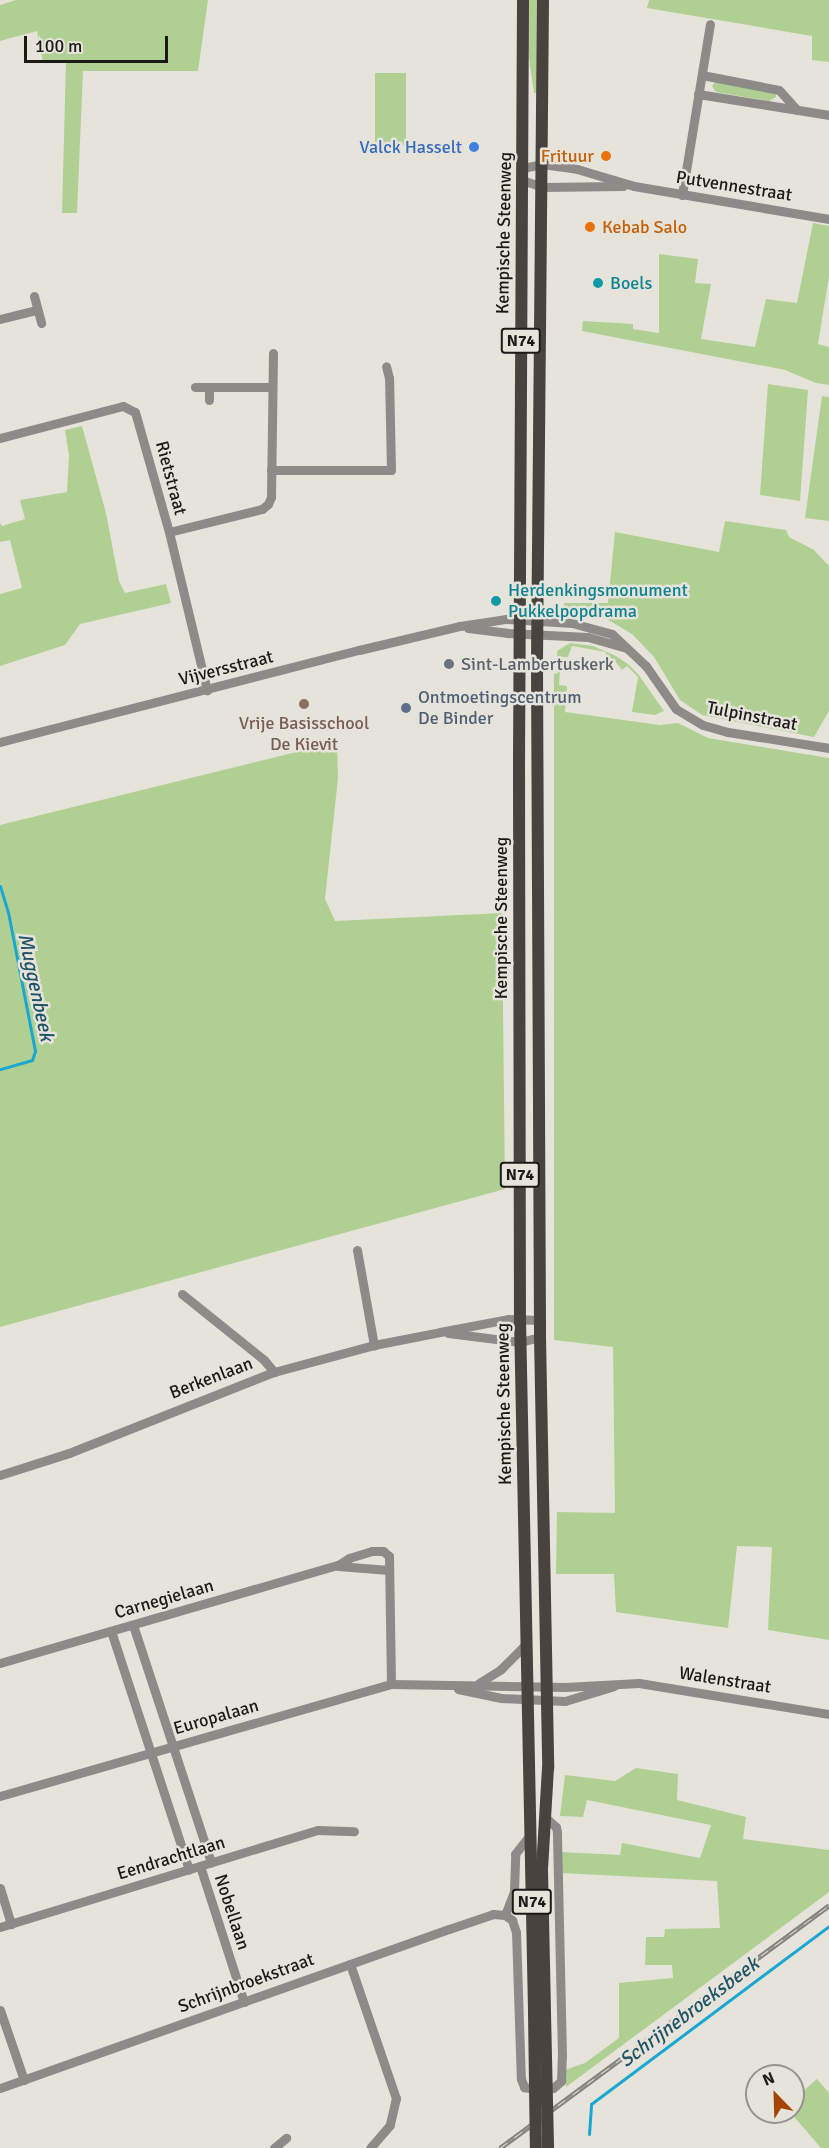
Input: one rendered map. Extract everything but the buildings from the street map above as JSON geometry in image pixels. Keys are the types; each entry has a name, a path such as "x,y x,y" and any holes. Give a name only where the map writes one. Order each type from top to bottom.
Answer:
{"main road":[{"name":"Kempische Steenweg","path":"523,0 520,1342 530,1835 548,2148"},
{"name":"Kempische Steenweg","path":"537,2148 542,1869 548,1768 540,1337 538,634 543,0"}],"street":[{"path":"682,195 710,24"},
{"path":"702,75 779,90 798,111"},
{"path":"698,94 829,116"},
{"name":"Putvennestraat","path":"522,174 542,164 584,171 634,186 829,219"},
{"name":"Putvennestraat","path":"522,174 542,187 634,186"},
{"path":"34,296 41,323"},
{"path":"0,319 37,310"},
{"path":"169,532 262,509 271,497 273,353"},
{"path":"271,470 391,470 389,378 386,366"},
{"path":"195,387 271,387"},
{"path":"208,400 209,387"},
{"name":"Rietstraat","path":"0,438 123,406 135,412 169,532 207,690"},
{"name":"Vijversstraat","path":"0,742 460,626 496,620 538,620"},
{"name":"Tulpinstraat","path":"538,620 589,626 612,634 646,666 670,702 687,718 728,732 829,748"},
{"name":"Vijversstraat","path":"460,626 520,634"},
{"name":"Tulpinstraat","path":"520,634 588,637 629,650"},
{"path":"357,1250 374,1345"},
{"path":"182,1294 264,1360 274,1372"},
{"name":"Berkenlaan","path":"0,1475 69,1453 274,1372 374,1345 440,1332 520,1319 540,1320"},
{"name":"Berkenlaan","path":"440,1332 520,1342 540,1337"},
{"name":"Carnegielaan","path":"0,1663 338,1566 349,1558 383,1551 389,1556 389,1570 338,1566"},
{"path":"389,1570 391,1684"},
{"name":"Nobellaan","path":"133,1624 211,1862"},
{"name":"Nobellaan","path":"111,1631 189,1870"},
{"name":"Europalaan","path":"474,1685 501,1670 526,1644"},
{"name":"Walenstraat","path":"528,1685 639,1683 829,1714"},
{"name":"Europalaan","path":"0,1796 391,1684 528,1685"},
{"name":"Europalaan","path":"444,1685 501,1698 546,1701"},
{"name":"Walenstraat","path":"546,1701 581,1699 615,1685"},
{"name":"Kempische Steenweg","path":"505,1915 512,1920 516,1932 521,2079 524,2087 540,2090 553,2088 561,2081 562,2056 557,1832 556,1827 545,1817"},
{"name":"Eendrachtlaan","path":"0,1927 318,1830 354,1831"},
{"path":"505,1915 514,1891 515,1854 530,1835"},
{"name":"Nobellaan","path":"200,1866 244,2002"},
{"path":"0,1887 11,1924"},
{"name":"Schrijnbroekstraat","path":"0,2088 493,1914 505,1915"},
{"path":"350,1964 396,2098 390,2125 370,2148"},
{"path":"0,2010 24,2080"},
{"path":"274,2148 286,2138"}],"green space":[{"path":"16,0 208,0 198,71 83,71 77,213 62,213 66,61 43,61 37,31 0,41 0,5"},
{"path":"528,0 539,0 537,93 534,93 528,51"},
{"path":"649,0 829,0 829,62 812,60 812,36 647,8"},
{"path":"375,73 406,73 406,145 375,145"},
{"path":"716,81 776,93 776,97 769,101 716,92 712,86"},
{"path":"813,223 829,226 829,276 818,344 829,347 829,385 816,383 785,370 582,331 583,321 633,324 633,329 659,333 659,254 698,259 695,283 711,284 701,339 755,347 766,299 797,303"},
{"path":"768,384 808,390 800,501 760,495"},
{"path":"822,396 829,397 829,521 805,518"},
{"path":"82,426 106,513 119,581 125,593 166,584 171,603 80,624 65,645 0,666 0,594 22,588 10,540 0,542 0,523 2,526 25,519 20,500 67,492 69,455 65,430"},
{"path":"725,521 786,530 789,537 814,550 829,566 829,711 814,737 702,715 680,700 654,657 632,634 605,618 564,606 564,603 608,603 615,532 719,552"},
{"path":"570,643 593,646 616,656 628,664 638,674 664,711 655,715 632,712 638,677 627,666 622,670 615,661 605,659 606,652 572,646 568,657 561,657 559,685 567,686 565,712 660,725 678,723 708,738 829,758 829,1640 768,1630 772,1547 737,1546 728,1628 616,1612 614,1574 556,1574 557,1512 615,1513 613,1347 554,1340 554,674 558,673 557,651"},
{"path":"337,742 338,778 325,899 335,921 502,913 505,1189 0,1327 0,825"},
{"path":"636,1768 678,1774 677,1800 746,1817 743,1839 829,1850 829,1892 566,2087 565,2070 585,2063 619,2038 619,1983 673,1978 672,1965 645,1965 646,1937 664,1937 665,1929 720,1928 717,1881 561,1873 561,1852 620,1855 622,1843 700,1858 711,1825 587,1800 583,1817 560,1816 565,1775 615,1781"},
{"path":"817,2079 829,2093 829,2148 821,2148 800,2124 805,2124 805,2090"}],"waterway":[{"name":"Muggenbeek","path":"0,886 8,912 35,1051 32,1060 0,1069"},
{"name":"Schrijnebroeksbeek","path":"589,2134 591,2104 829,1926"}],"railway":[{"path":"500,2148 829,1905"}],"place":[{"name":"Valck Hasselt","path":"474,147"},
{"name":"Frituur","path":"606,156"},
{"name":"Kebab Salo","path":"590,227"},
{"name":"Boels","path":"598,283"},
{"name":"Herdenkingsmonument Pukkelpopdrama","path":"496,601"},
{"name":"Sint-Lambertuskerk","path":"449,664"},
{"name":"Vrije Basisschool De Kievit","path":"304,704"},
{"name":"Ontmoetingscentrum De Binder","path":"406,708"}]}
